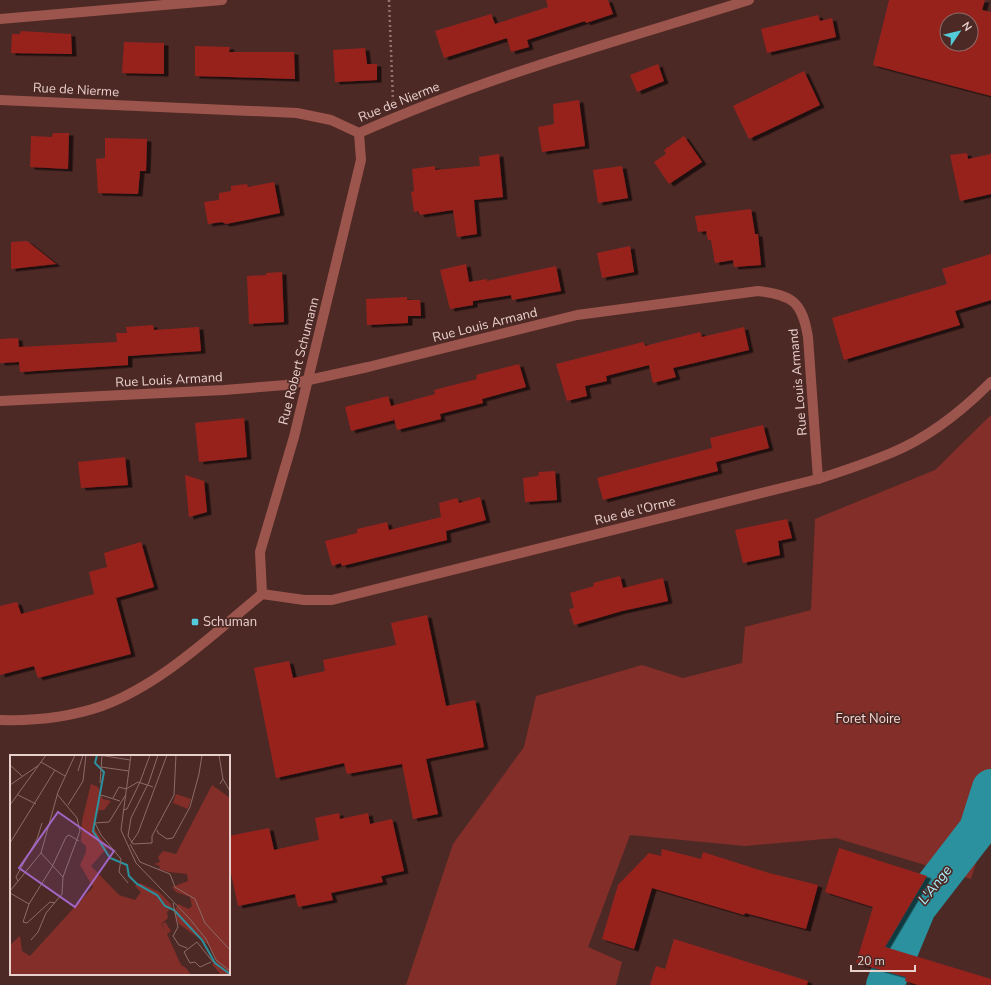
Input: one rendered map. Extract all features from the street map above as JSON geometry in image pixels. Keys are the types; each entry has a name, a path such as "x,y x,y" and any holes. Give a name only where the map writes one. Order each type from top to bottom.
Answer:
{"street":[{"path":"0,19 222,0"},
{"name":"Rue de Nierme","path":"0,100 297,113 331,120 359,133 394,117 466,89 749,0"},
{"name":"Rue Robert Schumann","path":"262,594 260,552 294,437 361,160 359,133"},
{"name":"Rue Louis Armand","path":"0,401 224,390 286,385 577,315 758,291 782,294 796,305 804,317 808,337 818,479"},
{"name":"Rue de l'Orme","path":"262,594 304,600 332,600 818,479 892,452 921,437 946,421 991,382"},
{"path":"0,720 49,718 76,713 102,706 129,694 158,677 262,594"}],"path":[{"path":"389,0 394,117"}],"green space":[{"name":"Foret Noire","path":"991,415 991,815 971,879 836,838 745,846 630,835 588,947 622,962 616,985 406,985 453,844 524,747 536,696 642,665 683,678 742,663 745,627 811,610 815,519 935,470"}],"building":[{"path":"546,0 608,0 613,14 586,23 585,21 527,40 529,47 511,52 507,38 444,58 435,31 491,14 495,24 548,7"},
{"path":"889,0 985,0 982,10 991,12 991,96 873,65"},
{"path":"818,15 820,21 832,18 836,37 767,53 761,29"},
{"path":"21,31 71,34 72,54 11,53 12,34 20,34"},
{"path":"124,42 164,43 164,74 122,73"},
{"path":"195,46 230,47 229,52 294,52 295,79 195,76"},
{"path":"365,48 367,64 377,64 377,80 335,82 333,50"},
{"path":"658,64 664,81 637,92 630,75"},
{"path":"804,71 820,105 749,139 733,106"},
{"path":"579,100 585,146 542,152 538,127 554,124 553,104"},
{"path":"53,133 69,133 68,169 30,167 31,136 52,137"},
{"path":"684,136 702,162 669,184 654,162 666,154 664,150"},
{"path":"105,138 147,139 146,171 140,171 138,194 98,193 96,159 105,158"},
{"path":"967,153 968,159 991,154 991,194 960,201 950,155"},
{"path":"499,154 503,197 474,200 477,234 457,237 453,210 420,215 418,211 414,212 411,192 414,191 412,169 435,166 435,170 480,166 479,157"},
{"path":"622,166 628,198 598,203 593,170"},
{"path":"274,182 280,213 226,224 222,222 208,224 204,202 219,200 219,193 231,191 231,186 247,184 248,187"},
{"path":"751,209 755,234 758,234 761,265 734,267 733,260 715,263 711,240 708,240 706,231 698,232 695,216"},
{"path":"27,241 56,264 11,269 11,242"},
{"path":"630,246 634,272 602,278 597,253"},
{"path":"991,254 991,300 955,311 960,325 844,360 832,318 947,284 942,269"},
{"path":"466,264 469,282 487,279 487,281 556,266 561,291 512,300 511,295 473,301 473,305 450,309 440,270"},
{"path":"282,272 284,322 249,324 247,276"},
{"path":"407,297 407,300 420,300 421,316 408,316 408,323 367,325 366,299"},
{"path":"153,325 154,330 199,327 201,351 128,356 128,365 20,372 19,362 0,363 0,339 18,338 19,347 117,342 116,333 127,333 126,327"},
{"path":"744,327 749,350 673,368 676,377 653,383 649,365 606,376 607,381 585,386 587,396 567,401 556,364 643,342 645,346 700,332 702,337"},
{"path":"519,364 526,387 482,399 483,403 440,414 441,419 397,430 393,415 394,420 351,431 345,407 388,396 391,406 435,394 434,390 477,379 476,375"},
{"path":"244,418 247,457 199,462 195,423"},
{"path":"763,425 769,448 716,462 718,471 603,500 597,478 712,448 710,438"},
{"path":"125,457 128,485 81,488 78,462"},
{"path":"555,471 557,500 525,502 523,478 538,476 539,472"},
{"path":"185,475 204,481 207,512 189,517"},
{"path":"480,497 486,520 446,531 447,540 342,566 341,563 332,566 325,541 357,533 357,529 387,522 389,530 441,517 439,503 457,498 459,503"},
{"path":"787,519 792,538 778,541 780,555 743,563 735,530"},
{"path":"141,542 154,587 116,598 131,654 38,678 34,666 0,675 0,606 17,602 21,614 94,594 89,572 107,567 104,553"},
{"path":"620,576 623,588 663,578 668,601 622,611 574,625 569,609 574,608 570,593 594,586 593,583"},
{"path":"427,615 446,706 475,700 484,747 426,759 438,814 413,819 402,764 347,774 344,763 276,778 254,668 289,661 293,678 325,671 323,660 396,645 391,623"},
{"path":"339,813 340,819 368,813 370,824 392,819 404,871 381,876 383,882 331,893 333,900 298,907 295,894 238,906 230,869 230,836 269,828 274,850 319,840 315,818"},
{"path":"839,848 927,876 885,947 991,979 991,985 918,985 905,981 906,977 856,963 873,907 825,892"},
{"path":"662,849 701,859 703,852 769,873 818,885 806,929 745,913 744,915 652,888 634,949 602,939 618,885 649,853 661,856"},
{"path":"674,939 808,981 807,985 650,985 656,966 665,969"}],"waterway":[{"name":"L'Ange","path":"885,985 917,908 978,829 991,788"}],"place":[{"name":"Schuman","path":"195,622"}]}
